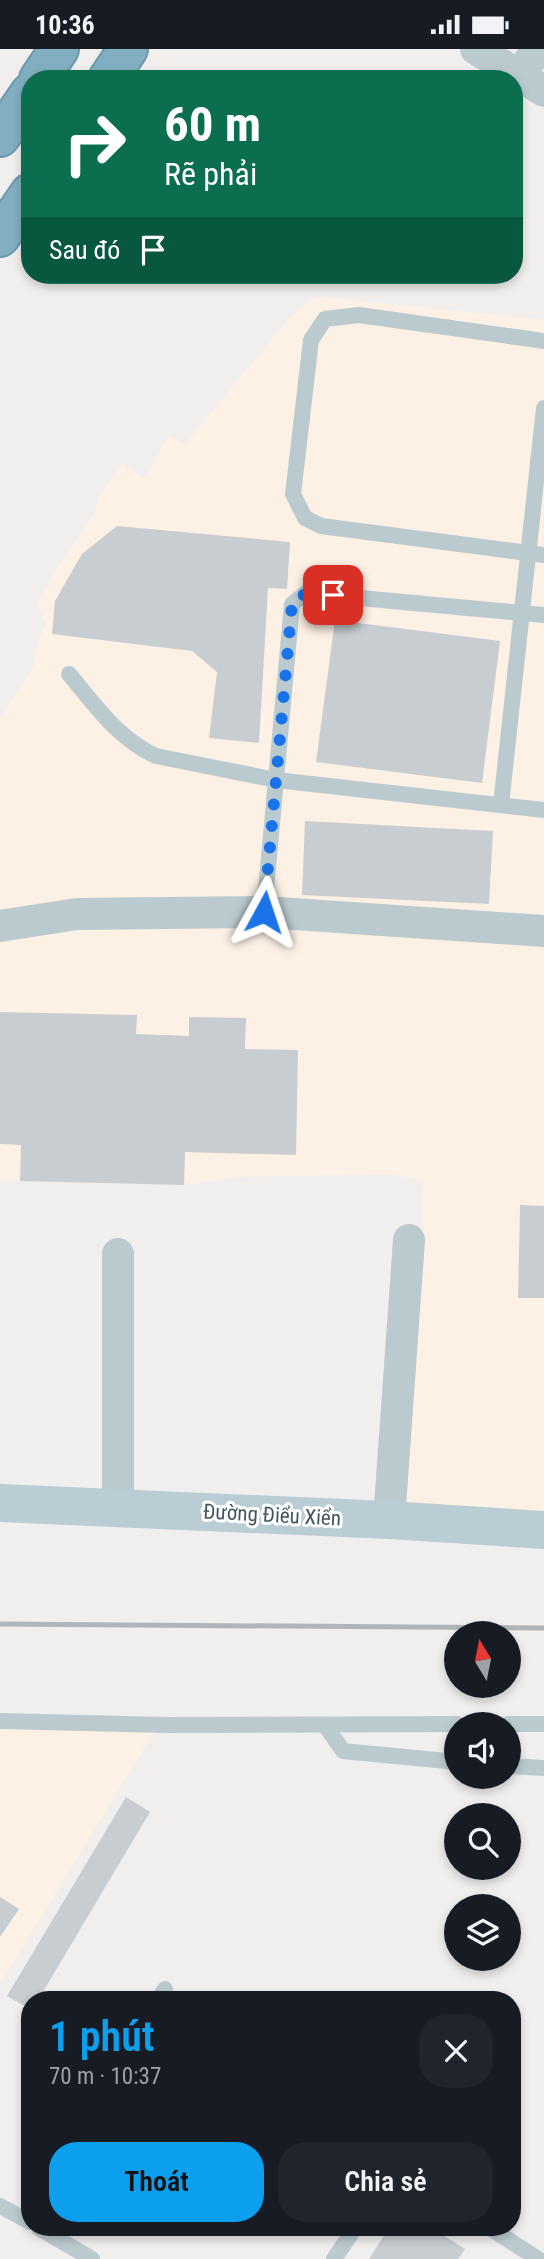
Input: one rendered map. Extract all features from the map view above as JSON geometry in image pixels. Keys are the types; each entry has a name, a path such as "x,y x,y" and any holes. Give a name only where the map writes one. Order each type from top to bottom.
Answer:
{"highway":[{"path":"45,70 59,49"},
{"path":"114,70 128,49"},
{"path":"0,137 21,106"},
{"path":"0,237 21,206"}],"street":[{"path":"476,49 510,70"},
{"path":"532,84 537,49"},
{"path":"0,926 77,914 264,912 544,931"},
{"path":"389,1520 409,1240"},
{"path":"118,1254 118,1508"},
{"name":"Đường Điểu Xiển","path":"0,1503 389,1520 544,1530"}],"lane":[{"path":"536,554 320,526 304,518 293,494 311,340 325,319 359,315 544,341"},
{"path":"501,805 522,612 536,554 544,408"},
{"path":"264,912 292,604 306,593 544,615"},
{"path":"69,674 111,725 138,748 156,756 275,780 544,810"},
{"path":"0,1721 166,1725 444,1724"},
{"path":"324,1724 343,1751 444,1761"},
{"path":"521,1724 544,1724"},
{"path":"521,1767 544,1769"},
{"path":"0,2206 21,2217"},
{"path":"54,2236 92,2259"},
{"path":"334,2259 350,2236"},
{"path":"502,2236 538,2259"}],"shaded area":[{"path":"316,298 544,320 544,1519 401,1509 424,1180 388,1174 237,1177 184,1185 0,1180 0,718 33,667 38,642 46,624 38,602 53,574 95,513 98,499 122,463 144,479 169,436 185,444 292,315"},
{"path":"0,1728 154,1732 0,1984"}],"building":[{"path":"117,526 290,542 287,589 268,588 259,743 209,738 217,672 192,651 52,634 55,601 82,554"},
{"path":"335,620 500,641 482,783 316,762"},
{"path":"305,821 493,831 489,904 302,895"},
{"path":"0,1012 137,1015 136,1034 189,1036 189,1017 246,1018 245,1049 298,1050 296,1155 185,1152 184,1185 20,1181 21,1145 0,1144"},
{"path":"520,1205 544,1206 544,1298 518,1298"},
{"path":"126,1797 150,1812 43,1991 21,1991 21,2004 7,1996"},
{"path":"0,1897 19,1909 0,1937"},
{"path":"384,2236 445,2236 465,2249 458,2259 369,2259"}],"railway":[{"path":"0,1624 544,1628"}],"route":[{"path":"264,912 292,604 306,593 333,595"}]}
